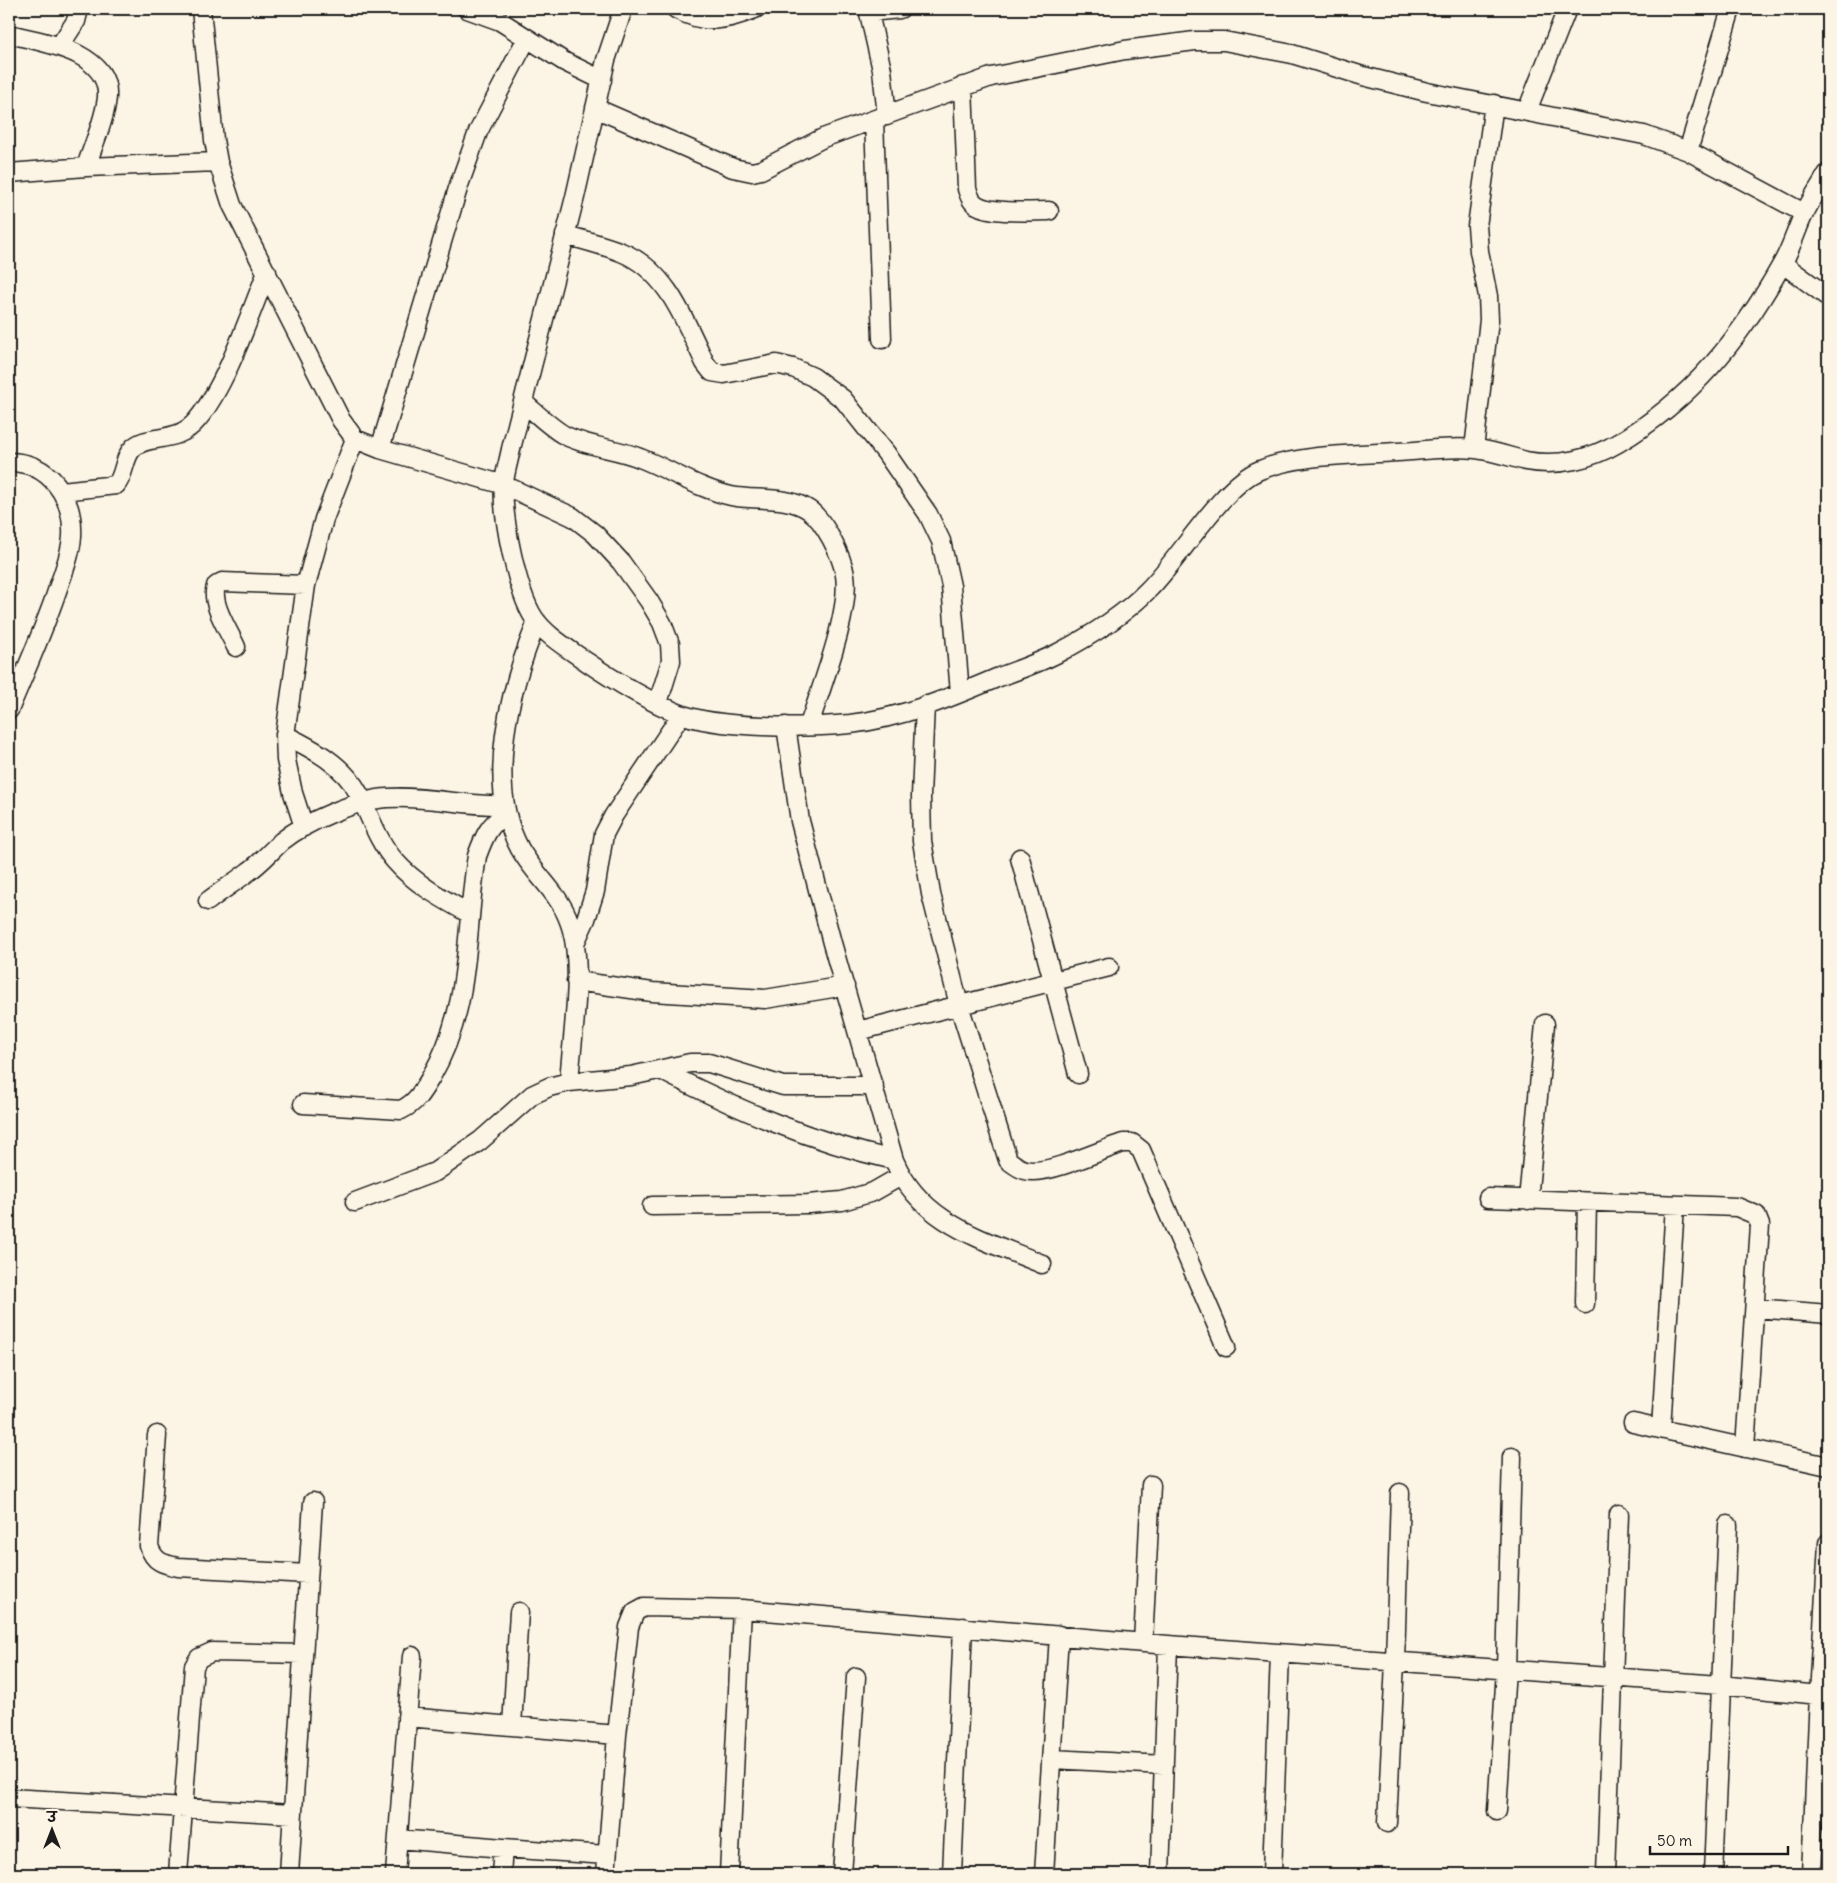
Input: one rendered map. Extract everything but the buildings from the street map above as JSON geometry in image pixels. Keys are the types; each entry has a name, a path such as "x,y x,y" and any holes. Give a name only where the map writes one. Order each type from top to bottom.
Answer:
{"street":[{"path":"58,47 76,21 79,9"},
{"path":"201,9 218,162 232,205 341,420 355,439 380,449 504,485 574,517 595,534 621,562 649,601 662,623 670,644 671,661 658,703"},
{"path":"467,9 500,21 565,62 602,80"},
{"path":"623,9 602,80 523,402 504,485 506,518 526,604 537,622 558,641 614,680 681,715 722,723 786,726 851,724 902,713 960,693 1054,655 1112,622 1149,589 1224,498 1238,484 1257,470 1327,457 1474,449 1532,462 1556,463 1584,458 1617,444 1670,406 1700,380 1729,346 1783,264 1804,213 1828,173"},
{"path":"676,9 690,17 703,20 720,20 755,9"},
{"path":"882,339 880,118 882,70 869,10 900,9"},
{"path":"1528,111 1567,9"},
{"path":"1688,151 1731,9"},
{"path":"9,34 58,47 83,57 99,68 106,82 107,96 86,167"},
{"path":"380,449 462,177 478,132 526,38"},
{"path":"595,108 733,168 752,172 823,138 991,77 1125,50 1195,41 1224,41 1292,54 1363,76 1427,92 1644,135 1688,151 1804,213"},
{"path":"963,86 967,188 971,198 978,206 993,209 1048,211"},
{"path":"1474,449 1489,320 1488,296 1479,251 1477,226 1494,104"},
{"path":"9,173 86,167 218,162"},
{"path":"565,235 622,253 646,267 665,286 705,363 712,372 724,374 776,364 793,368 813,377 843,399 886,453 928,514 941,541 951,586 960,693"},
{"path":"1783,264 1828,297"},
{"path":"62,491 116,485 120,480 128,454 133,448 141,442 177,435 197,421 220,384 267,272"},
{"path":"523,402 563,434 576,440 619,450 642,458 706,488 732,496 790,502 809,510 822,525 839,554 845,575 846,596 840,626 809,725"},
{"path":"304,827 291,785 284,735 306,585 324,519 355,439"},
{"path":"9,462 36,467 52,477 62,491 70,510 72,536 66,567 41,636 9,710"},
{"path":"236,647 216,602 214,592 216,586 222,582 306,585"},
{"path":"537,622 525,652 512,696 503,759 506,809 510,830 521,850 559,901 569,921 575,943 576,980 569,1082"},
{"path":"925,705 921,796 922,841 931,894 959,1005 1008,1160 1019,1169 1032,1171 1048,1168 1123,1143 1132,1143 1141,1150 1226,1347"},
{"path":"575,943 595,890 604,834 681,715"},
{"path":"786,726 800,821 845,986 898,1168 926,1208 955,1227 1042,1264"},
{"path":"284,735 319,752 337,766 358,792 378,837 394,860 414,879 470,914"},
{"path":"208,901 249,872 282,841 304,827 362,802 386,798 423,797 506,809"},
{"path":"303,1104 401,1110 412,1105 420,1097 443,1056 456,1022 462,993 477,856 485,834 506,809"},
{"path":"1020,858 1078,1074"},
{"path":"858,1031 1109,967"},
{"path":"576,980 652,992 765,999 845,986"},
{"path":"1528,1200 1545,1024"},
{"path":"355,1202 435,1172 480,1141 532,1095 549,1087 569,1082 631,1076 690,1064 709,1063 783,1086 799,1088 874,1086"},
{"path":"660,1070 733,1107 805,1136 898,1168"},
{"path":"652,1206 808,1204 842,1200 873,1192 898,1168"},
{"path":"1488,1198 1738,1207 1756,1214 1760,1225 1756,1308 1745,1448"},
{"path":"1584,1304 1587,1202"},
{"path":"1661,1429 1675,1205"},
{"path":"1756,1308 1828,1314"},
{"path":"1633,1423 1828,1466"},
{"path":"157,1434 149,1546 152,1555 160,1564 178,1567 308,1574"},
{"path":"1497,1811 1506,1669 1512,1457"},
{"path":"1143,1643 1150,1485"},
{"path":"1387,1823 1395,1662 1400,1493"},
{"path":"289,1874 313,1502"},
{"path":"1606,1874 1619,1514"},
{"path":"1713,1874 1728,1525"},
{"path":"1812,1874 1819,1695 1828,1543"},
{"path":"606,1874 617,1735 629,1627 635,1612 644,1606 742,1609 1168,1645 1720,1685 1819,1695"},
{"path":"729,1874 742,1609"},
{"path":"512,1726 519,1612"},
{"path":"952,1874 963,1627"},
{"path":"1044,1874 1060,1635"},
{"path":"1160,1874 1168,1645"},
{"path":"178,1874 181,1807 194,1666 199,1658 212,1652 303,1654"},
{"path":"1272,1874 1280,1653"},
{"path":"395,1874 412,1656"},
{"path":"842,1874 856,1677"},
{"path":"407,1718 617,1735"},
{"path":"1052,1758 1164,1765"},
{"path":"9,1798 292,1814"},
{"path":"398,1839 607,1854"},
{"path":"501,1874 503,1848"}]}
